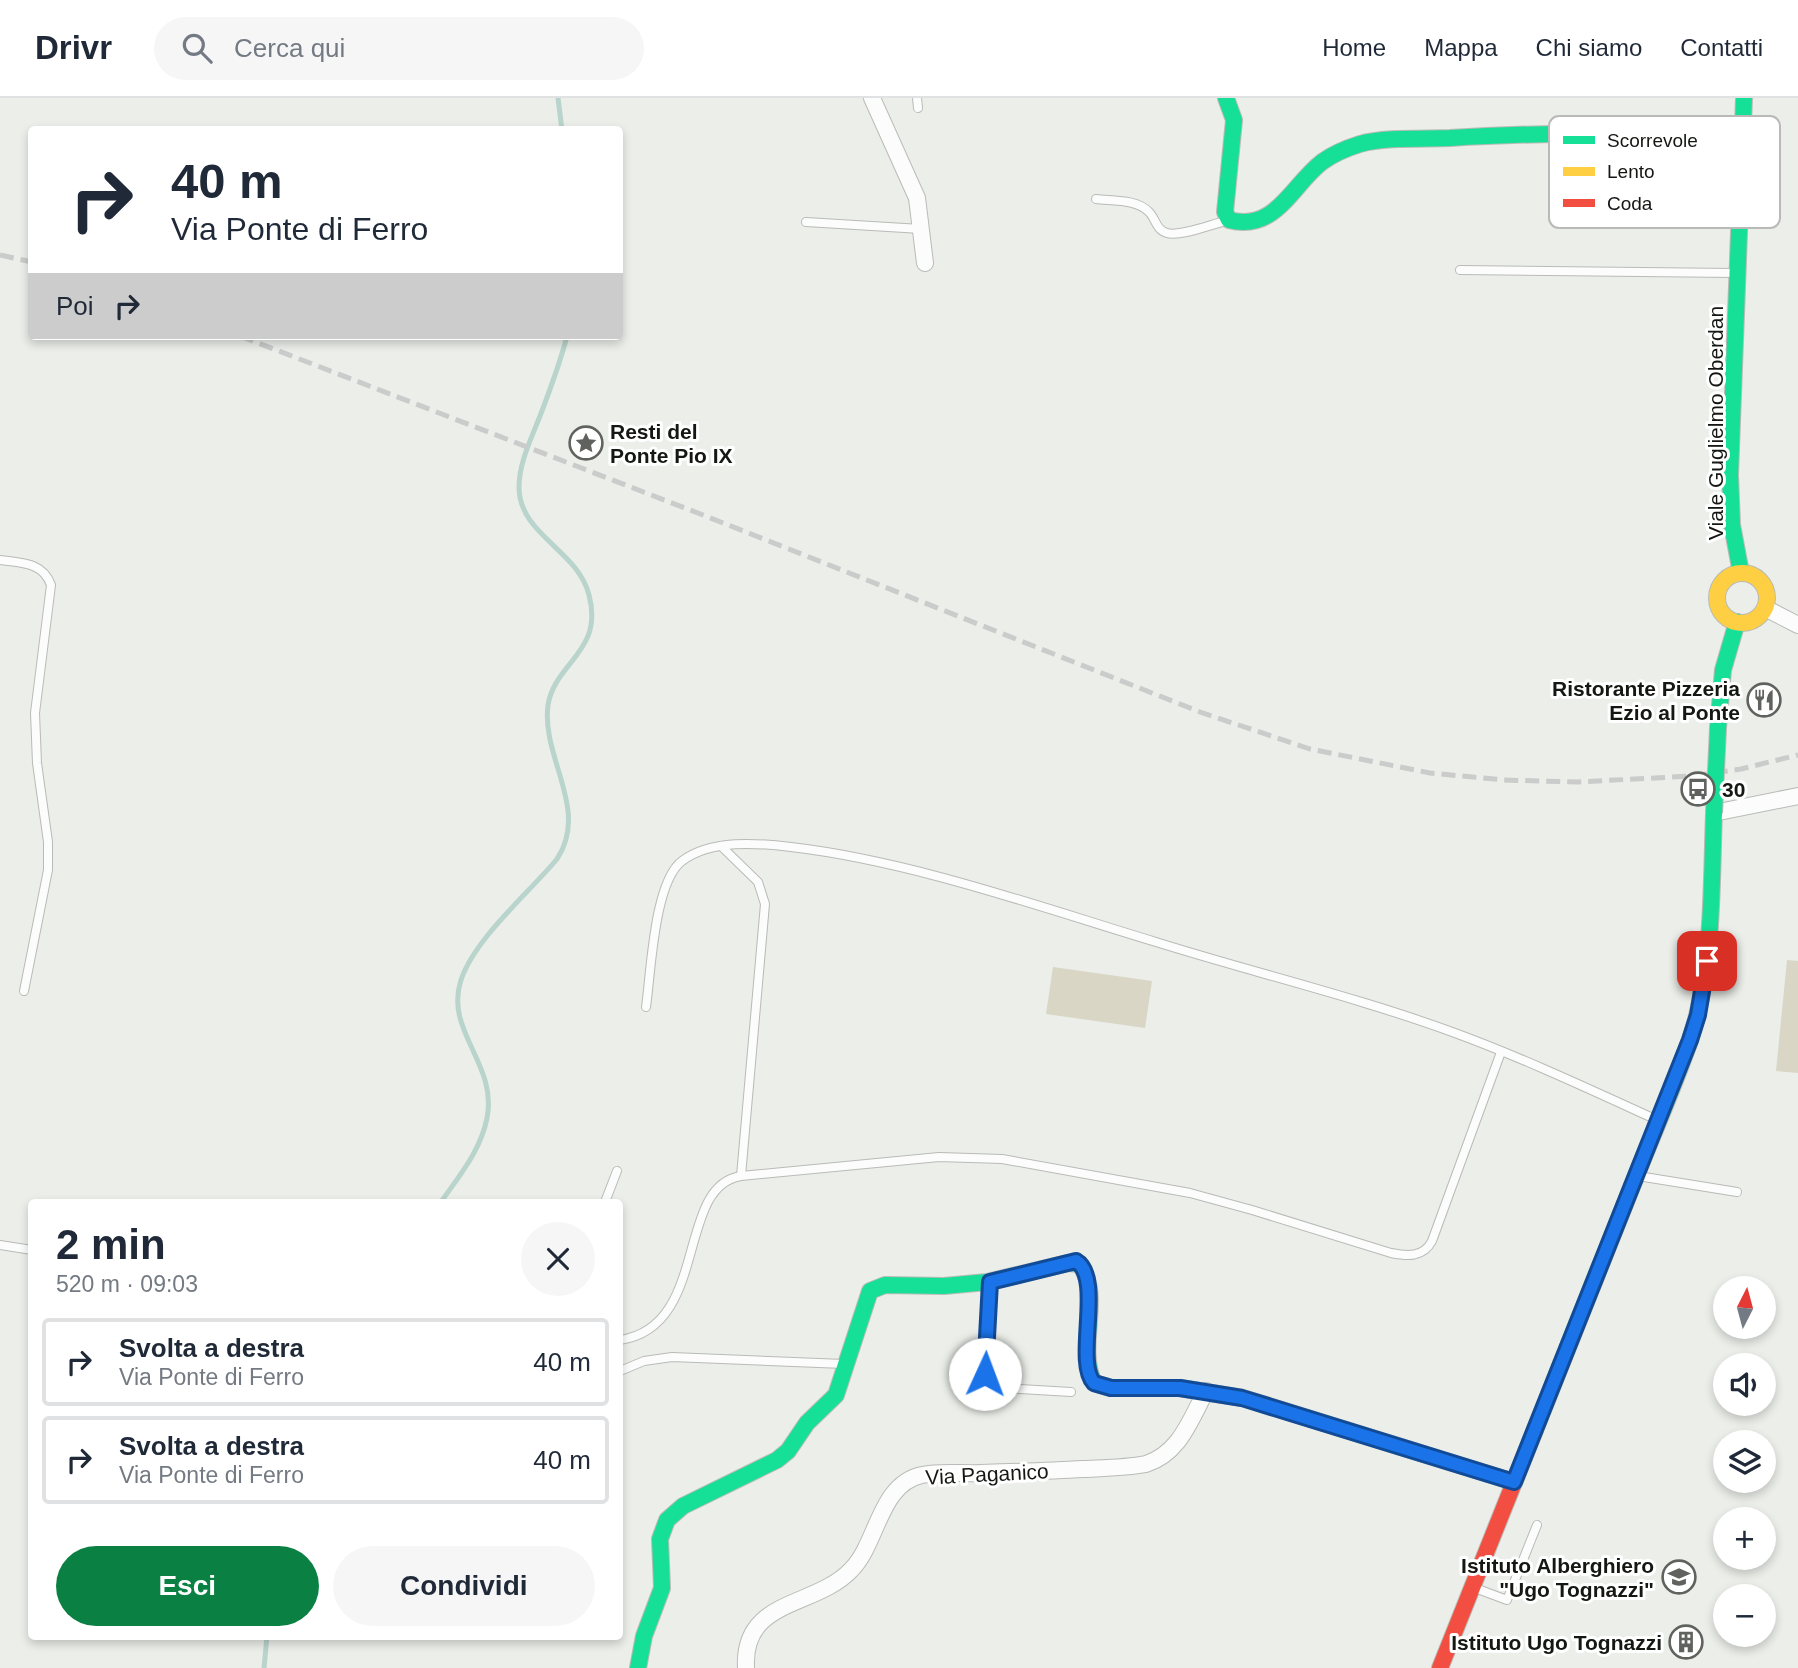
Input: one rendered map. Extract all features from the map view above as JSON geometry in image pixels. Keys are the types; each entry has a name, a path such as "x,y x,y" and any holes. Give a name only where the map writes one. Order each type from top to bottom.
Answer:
{"street":[{"path":"872,98 914,189 920,209 925,263"},
{"path":"1226,98 1234,120 1226,208 1229,220 1241,223 1269,216 1286,202 1318,164 1345,149 1364,144 1480,136 1549,135"},
{"name":"Viale Guglielmo Oberdan","path":"1743,116 1744,98"},
{"name":"Viale Guglielmo Oberdan","path":"1740,228 1731,516 1734,546 1741,573"},
{"path":"1752,574 1764,585 1767,593 1765,608 1755,619 1737,622 1722,611 1717,596 1729,576 1752,574"},
{"path":"1765,608 1798,625"},
{"path":"1440,1668 1690,1040 1705,979 1709,943 1723,670 1737,622"},
{"path":"1714,813 1798,796"},
{"path":"638,1668 644,1636 662,1588 660,1539 667,1520 684,1506 757,1472 781,1457 807,1423 833,1400 847,1364 866,1298 874,1288 885,1285 944,1286 990,1282 1076,1261 1085,1269 1087,1285 1087,1372 1091,1380 1098,1385 1111,1388 1206,1391 1253,1400 1514,1482"},
{"name":"Via Paganico","path":"746,1668 748,1646 757,1626 778,1609 828,1587 849,1573 862,1556 890,1500 911,1480 926,1475 1146,1464 1162,1458 1174,1448 1206,1391"}],"lane":[{"path":"917,98 918,108"},
{"path":"1096,200 1127,202 1142,207 1150,213 1159,228 1170,233 1229,220"},
{"path":"806,222 921,229"},
{"path":"1460,270 1738,273"},
{"path":"0,560 37,567 46,575 51,585 38,672 35,729 48,842 48,870 24,991"},
{"path":"646,1007 657,921 669,878 681,862 699,852 721,846 794,847 848,856 943,879 1395,1013 1501,1052 1658,1120"},
{"path":"721,846 758,882 765,904 741,1176"},
{"path":"623,1339 654,1327 670,1308 709,1198 721,1183 741,1176 939,1157 1002,1159 1190,1193 1391,1253 1413,1256 1425,1251 1432,1241 1501,1052"},
{"path":"607,1199 617,1171"},
{"path":"1635,1176 1737,1192"},
{"path":"0,1245 28,1249"},
{"path":"990,1282 986,1378 994,1385 1005,1388 1071,1392"},
{"path":"623,1370 644,1361 672,1357 847,1364"},
{"path":"1472,1587 1507,1600 1537,1525"}],"shaded area":[{"path":"1787,960 1798,961 1798,1073 1776,1071"},
{"path":"1053,967 1152,981 1145,1028 1046,1014"}],"waterway":[{"path":"558,98 562,126"},
{"path":"443,1199 475,1152 487,1118 485,1081 459,1015 461,980 468,964 490,932 557,859 566,840 569,821 567,802 551,744 548,705 559,678 584,644 590,630 592,614 583,579 528,518 519,487 523,460 566,340"},
{"path":"264,1668 267,1640"}],"railway":[{"path":"0,255 28,261"},
{"path":"250,340 703,515 1200,712 1310,749 1430,773 1504,780 1578,782 1692,776 1741,769 1798,755"}],"traffic: fast":[{"path":"1226,98 1234,120 1225,212 1229,220 1245,222 1271,213 1326,159 1360,144 1392,139 1549,134"},
{"path":"1743,116 1744,98"},
{"path":"1739,228 1730,475 1732,525 1741,573"},
{"path":"1718,728 1723,670 1737,622"},
{"path":"1714,813 1718,728"},
{"path":"1635,1179 1677,1075 1698,1013 1710,928 1714,813"},
{"path":"638,1668 644,1636 662,1588 660,1539 667,1520 683,1506 777,1460 788,1451 807,1423 836,1395 870,1291 885,1285 944,1286 987,1282 1068,1263 1080,1264 1089,1292 1087,1354 1094,1383 1111,1388 1132,1388"}],"traffic: slow":[{"path":"1742,573 1760,580 1767,598 1760,616 1742,623 1724,616 1717,598 1724,580 1742,573"},
{"path":"1535,1430 1635,1179"},
{"path":"1132,1388 1180,1388 1243,1398 1514,1482"}],"traffic: jam":[{"path":"1440,1668 1535,1430"}],"place":[{"name":"Resti del Ponte Pio IX","path":"586,443"},
{"name":"Ristorante Pizzeria Ezio al Ponte","path":"1764,700"},
{"name":"30","path":"1698,789"},
{"name":"Istituto Alberghiero \"Ugo Tognazzi\"","path":"1679,1577"},
{"name":"Istituto Ugo Tognazzi","path":"1686,1642"}],"route":[{"path":"985,1374 990,1282 1076,1261 1083,1266 1086,1273 1087,1372 1094,1383 1111,1388 1180,1388 1242,1398 1514,1482 1683,1060 1698,1015 1707,961"}]}
